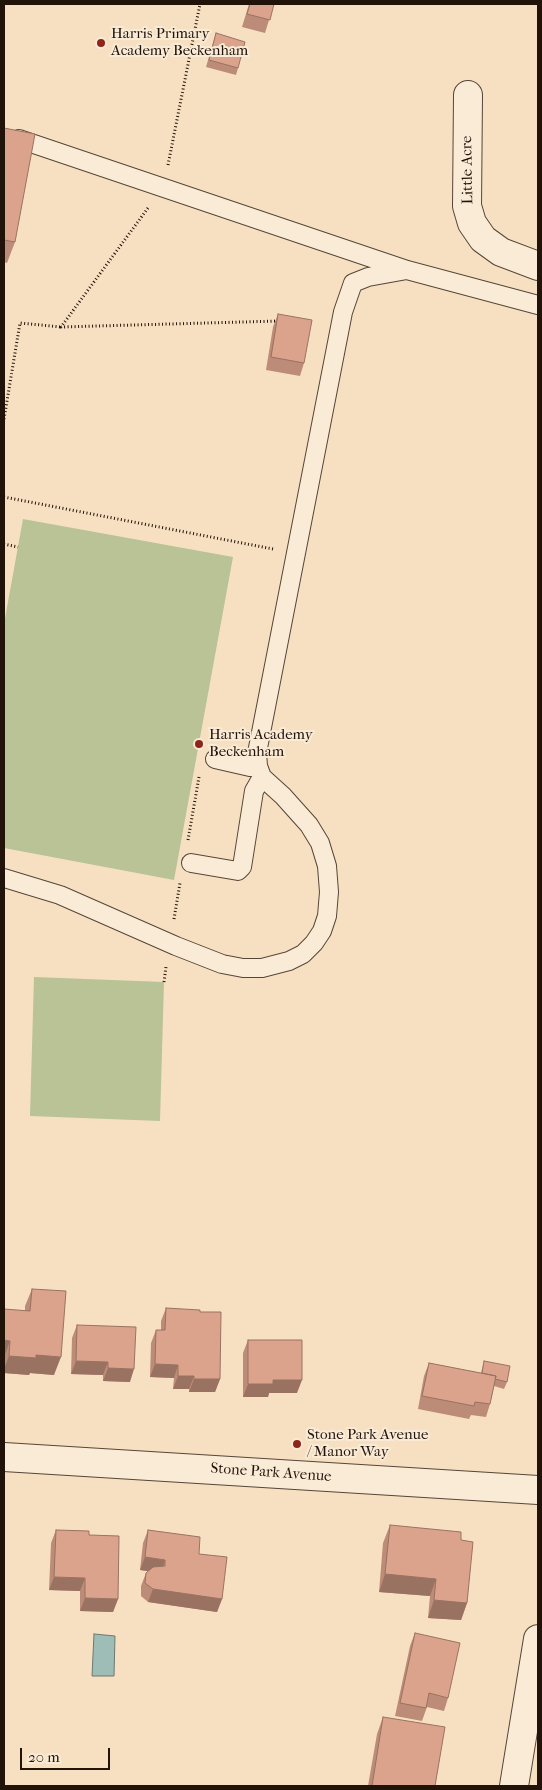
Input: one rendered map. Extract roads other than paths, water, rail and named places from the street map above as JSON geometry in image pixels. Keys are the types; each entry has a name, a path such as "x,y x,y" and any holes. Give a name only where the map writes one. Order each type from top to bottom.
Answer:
{"street":[{"name":"Little Acre","path":"468,95 467,206 472,223 483,239 502,252 538,266"},
{"name":"Stone Park Avenue","path":"4,1457 538,1490"},
{"path":"514,1786 538,1639"}],"lane":[{"path":"19,139 407,270 538,305"},
{"path":"192,863 238,871 242,867 254,791 260,771 257,753 343,312 353,283 368,277 407,270"},
{"path":"4,878 60,894 176,946 222,964 243,968 262,968 289,961 303,954 322,931 327,916 329,892 327,866 320,843 309,825 260,771 215,759"}],"water":[{"path":"94,1634 115,1636 114,1676 92,1676"}],"place":[{"name":"Harris Primary Academy Beckenham","path":"101,43"},
{"name":"Harris Academy Beckenham","path":"199,744"},
{"name":"Stone Park Avenue / Manor Way","path":"297,1444"}]}
